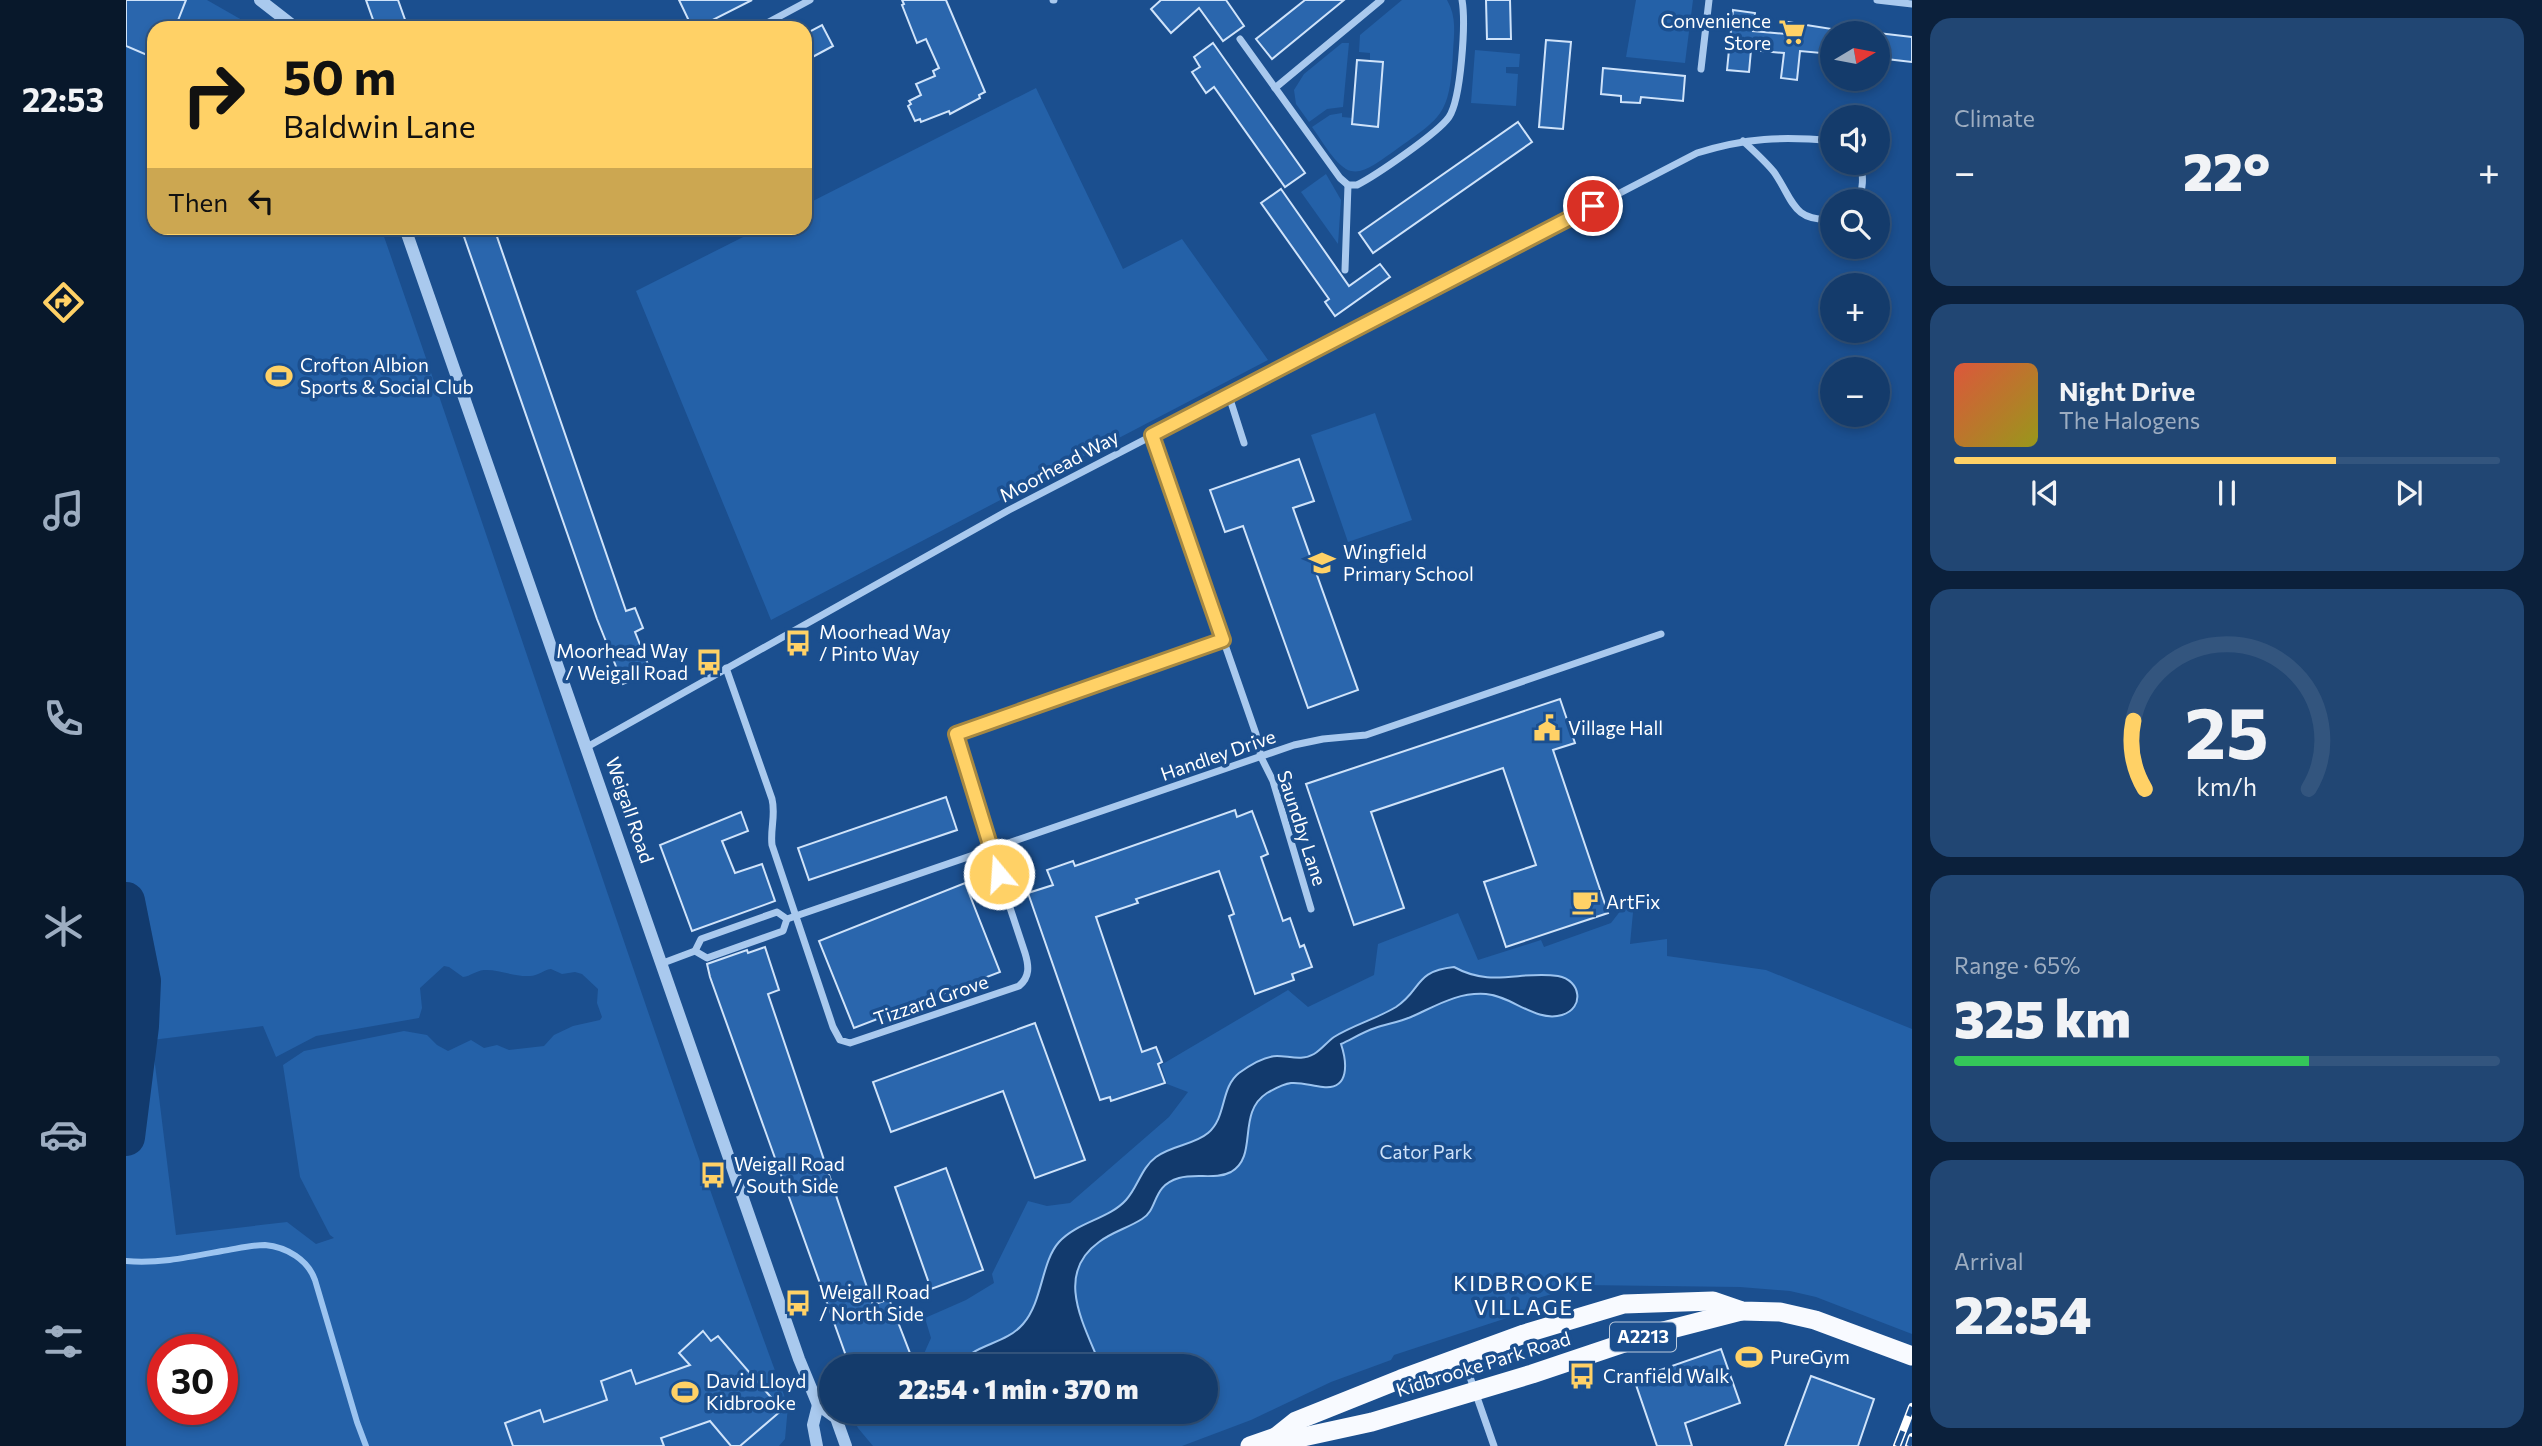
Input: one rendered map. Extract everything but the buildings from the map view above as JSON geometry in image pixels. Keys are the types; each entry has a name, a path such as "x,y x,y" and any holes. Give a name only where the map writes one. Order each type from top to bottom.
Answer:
{"highway":[{"name":"Kidbrooke Park Road","path":"1276,1437 1296,1421 1401,1379 1524,1334 1623,1304 1713,1301 1742,1311"},
{"name":"Kidbrooke Park Road","path":"1250,1446 1276,1437 1303,1437 1372,1422 1648,1335 1742,1311 1780,1312 1815,1320 1907,1353"}],"street":[{"path":"260,0 287,21"},
{"path":"771,21 810,0"},
{"path":"1275,88 1381,0"},
{"path":"1348,185 1357,185 1366,180 1448,119 1457,92 1465,14 1462,0"},
{"path":"1701,69 1709,0"},
{"path":"1877,0 1912,4"},
{"path":"1240,39 1331,167 1348,185 1345,270"},
{"name":"Moorhead Way","path":"587,747 1009,510 1686,159 1720,146 1743,141 1790,137 1820,140"},
{"path":"1743,141 1774,172 1792,205 1804,216 1820,220"},
{"name":"Weigall Road","path":"407,235 663,963 758,1243 818,1405 836,1418 846,1446"},
{"path":"1229,396 1244,443"},
{"name":"Saundby Lane","path":"1152,435 1256,734 1261,757 1273,781 1311,909"},
{"name":"Handley Drive","path":"787,919 1309,741 1366,735 1661,634"},
{"path":"991,849 956,734 1223,640"},
{"path":"726,668 772,799 772,845 796,916"},
{"name":"Tizzard Grove","path":"796,916 833,1027 840,1040 850,1043 861,1041 1024,982 1029,966 991,849"},
{"name":"Handley Drive","path":"663,963 695,951 701,939 777,912 787,919"},
{"name":"Handley Drive","path":"695,951 708,958 783,931 787,919"},
{"path":"1463,1357 1494,1446"},
{"name":"Weigall Road","path":"817,1446 813,1425 818,1405"}],"green space":[{"path":"126,0 207,0 244,21 147,21 147,235 383,235 683,1113 788,1406 785,1439 779,1446 126,1446","holes":["444,966 463,977 484,970 524,976 533,976 551,969 562,974 582,974 598,989 597,1003 602,1017 600,1020 573,1026 554,1035 544,1046 509,1050 497,1045 484,1048 471,1040 448,1051 427,1035 404,1031 304,1051 283,1065 300,1177 334,1238 316,1244 287,1222 176,1235 152,1040 263,1026 276,1057 316,1036 419,1018 422,1008 420,988"]},
{"path":"1402,0 1447,0 1454,26 1449,91 1440,114 1421,132 1372,166 1361,171 1351,171 1340,165 1312,127 1330,115 1342,113 1342,117 1353,118 1352,124 1378,126 1383,63 1370,61 1370,53 1359,52 1360,35"},
{"path":"1636,0 1693,0 1685,63 1626,57"},
{"path":"1342,43 1349,43 1343,107 1327,109 1309,122 1296,104 1294,90 1304,74"},
{"path":"1475,50 1520,54 1519,67 1506,67 1506,73 1518,74 1516,106 1471,103"},
{"path":"1036,88 1123,269 1182,239 1268,360 771,620 636,291 747,235 812,235 812,201"},
{"path":"1326,174 1341,200 1338,244 1301,192"},
{"path":"1375,413 1412,520 1348,542 1311,435"},
{"name":"Cator Park","path":"1635,892 1630,944 1667,939 1667,956 1766,970 1912,1029 1912,1334 1816,1297 1790,1291 1740,1287 1583,1285 1538,1298 1530,1307 1516,1315 1394,1355 1391,1360 1331,1382 1251,1420 1182,1446 873,1446 858,1428 856,1424 1218,1424 1218,1354 924,1354 931,1338 925,1318 966,1300 994,1283 992,1274 1028,1201 1047,1206 1070,1203 1169,1117 1188,1092 1167,1084 1161,1065 1288,990 1308,1007 1374,975 1378,944 1458,913 1478,960 1541,940 1544,947 1611,923"}],"shaded area":[{"path":"1454,967 1468,973 1494,977 1558,976 1572,983 1577,1001 1569,1011 1552,1016 1533,1012 1496,996 1466,995 1341,1044 1345,1066 1338,1084 1323,1087 1291,1083 1267,1093 1258,1101 1252,1112 1247,1145 1239,1165 1225,1174 1185,1177 1170,1182 1159,1192 1147,1215 1099,1242 1085,1255 1075,1285 1081,1318 1096,1354 971,1354 1007,1337 1023,1324 1035,1304 1053,1250 1066,1235 1111,1212 1126,1200 1156,1157 1208,1133 1218,1119 1229,1086 1239,1073 1267,1058 1300,1058 1314,1054 1341,1033 1396,1007 1425,977 1441,969"}],"waterway":[{"path":"126,901 142,981 140,1026 126,1137"},
{"path":"126,1261 150,1262 265,1245 281,1248 296,1256 307,1266 315,1280 366,1446"}],"railway":[{"path":"1897,1446 1912,1407"},
{"path":"1909,1446 1912,1437"}],"place":[{"name":"Convenience Store","path":"1792,32"},
{"name":"Crofton Albion Sports & Social Club","path":"279,376"},
{"name":"Wingfield Primary School","path":"1322,563"},
{"name":"Moorhead Way / Pinto Way","path":"798,643"},
{"name":"Moorhead Way / Weigall Road","path":"709,662"},
{"name":"Village Hall","path":"1547,728"},
{"name":"ArtFix","path":"1585,902"},
{"name":"Weigall Road / South Side","path":"713,1175"},
{"name":"Weigall Road / North Side","path":"798,1303"},
{"name":"PureGym","path":"1749,1357"},
{"name":"Cranfield Walk","path":"1582,1376"},
{"name":"David Lloyd Kidbrooke","path":"685,1392"}],"district":[{"name":"KIDBROOKE VILLAGE","path":"1524,1296"}],"route":[{"path":"999,874 956,734 1223,640 1152,435 1593,206"}]}
